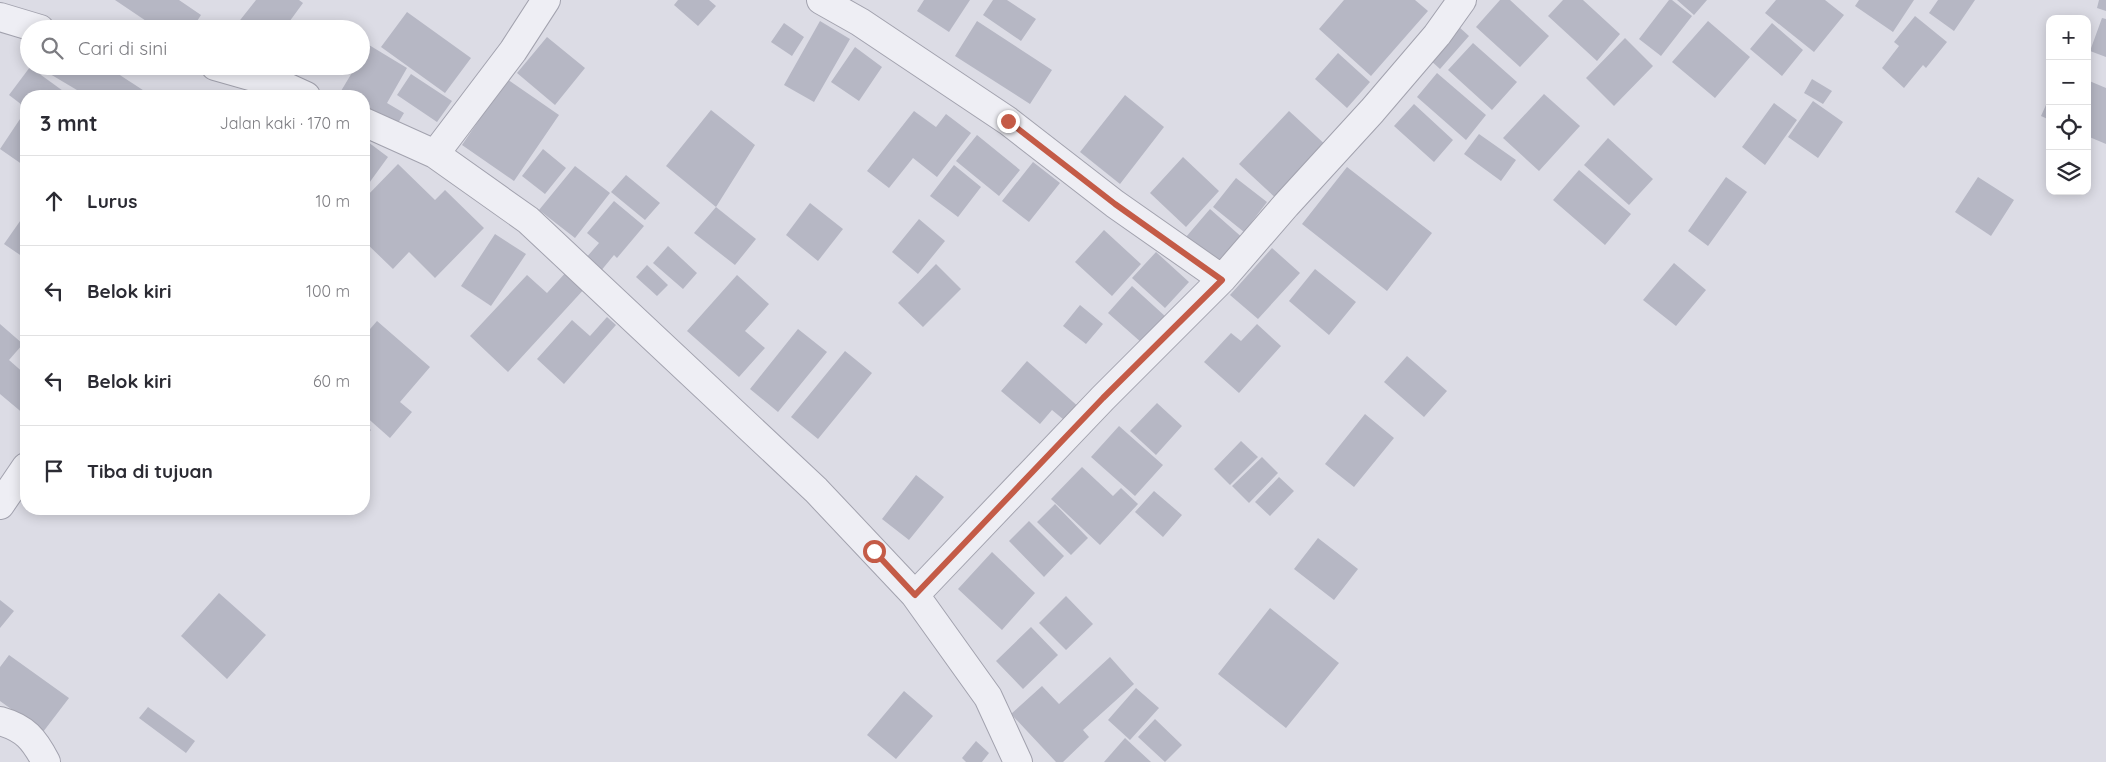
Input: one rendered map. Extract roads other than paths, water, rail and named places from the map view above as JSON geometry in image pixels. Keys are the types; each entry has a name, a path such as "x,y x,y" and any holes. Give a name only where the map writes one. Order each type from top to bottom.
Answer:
{"street":[{"path":"435,154 513,51 546,0"},
{"path":"821,0 860,22 1008,121 1115,204 1222,280"},
{"path":"915,595 1103,398 1222,280 1286,205 1372,111 1436,35 1462,0"},
{"path":"0,17 20,23"},
{"path":"247,75 293,90"},
{"path":"370,125 435,154 528,220 816,490 915,595 988,697 1018,762"},
{"path":"0,505 20,476"},
{"path":"0,721 17,726 24,731 46,762"}]}
